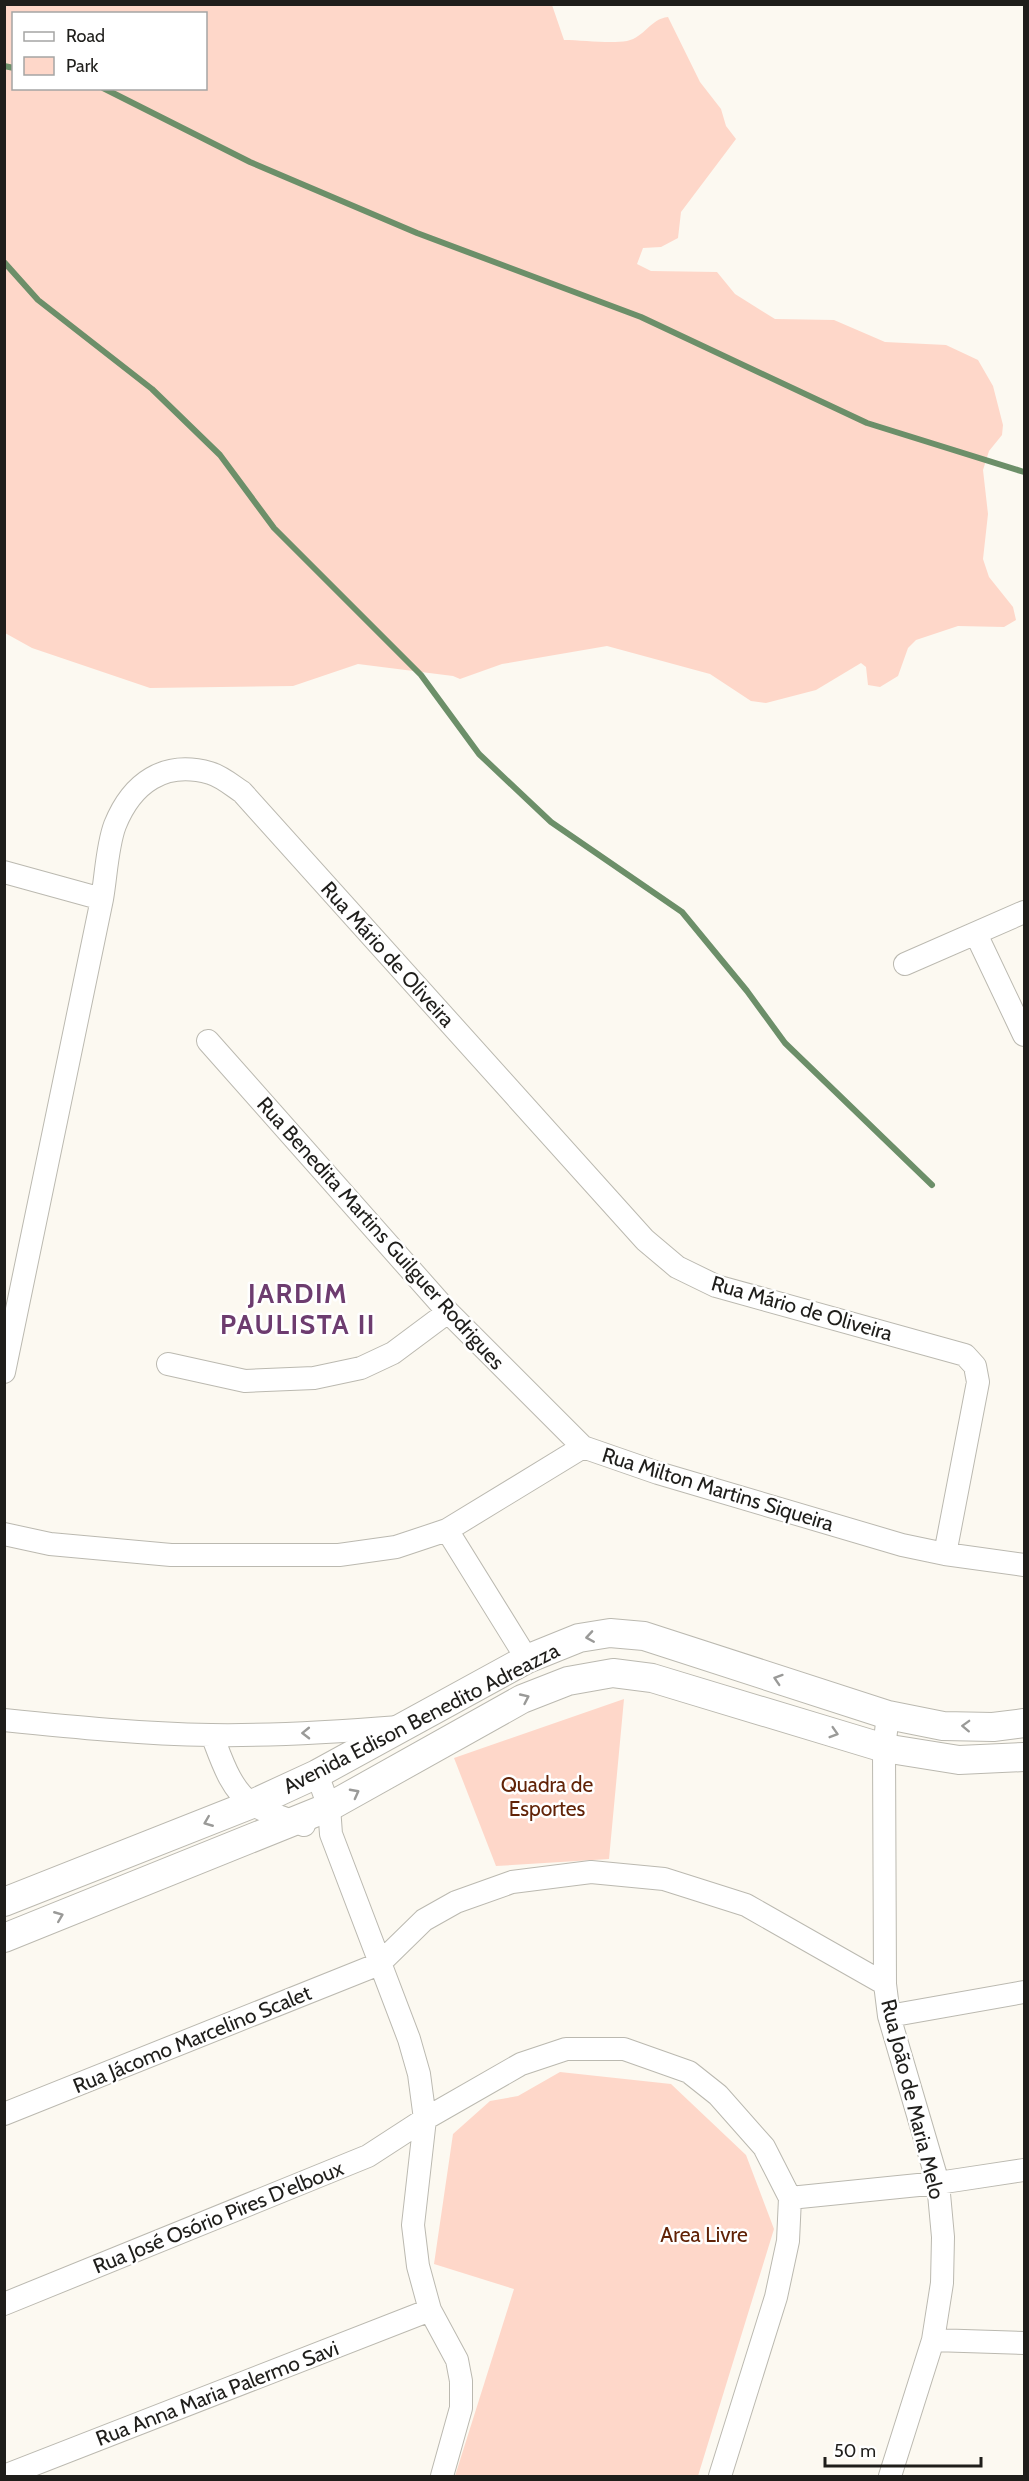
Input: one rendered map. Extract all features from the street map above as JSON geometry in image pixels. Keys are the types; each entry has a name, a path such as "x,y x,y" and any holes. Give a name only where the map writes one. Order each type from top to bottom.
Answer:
{"street":[{"name":"Rua Mário de Oliveira","path":"4,1372 102,899 115,826 129,798 149,777 177,770 211,773 242,792 645,1240 677,1267 716,1286 965,1355 975,1366 978,1382 945,1554"},
{"path":"4,872 102,899"},
{"path":"905,964 1024,912"},
{"path":"976,934 1024,1035"},
{"name":"Rua Benedita Martins Guilguer Rodrigues","path":"207,1041 448,1312 584,1447"},
{"path":"168,1364 245,1381 314,1378 361,1368 393,1353 448,1312"},
{"name":"Rua Milton Martins Siqueira","path":"4,1534 50,1544 171,1556 339,1555 396,1547 447,1530 584,1447 658,1473 902,1545 945,1554 1024,1565"},
{"path":"447,1530 527,1659"},
{"name":"Avenida Edison Benedito Adreazza","path":"4,1902 252,1804 317,1774 527,1659 579,1638 610,1633 644,1636 888,1714 943,1726 993,1727 1024,1723"},
{"name":"Avenida Edison Benedito Adreazza","path":"4,1938 296,1822 330,1821 522,1699 568,1680 613,1673 652,1678 884,1748 959,1760 1024,1758"},
{"path":"885,1984 884,1748 888,1714"},
{"path":"4,1720 212,1735 315,1733 406,1726"},
{"path":"212,1735 222,1761 236,1787 252,1804 296,1822"},
{"path":"317,1774 330,1821 379,1964 409,2039 419,2074 426,2119 413,2225 418,2266 430,2310 457,2360 461,2381 461,2408 442,2476"},
{"name":"Rua João de Maria Melo","path":"379,1964 424,1920 456,1902 512,1882 591,1872 664,1879 746,1905 885,1984 889,2016 938,2183 943,2237 942,2272 933,2340 890,2476"},
{"name":"Rua Jácomo Marcelino Scalet","path":"4,2114 379,1964"},
{"path":"889,2016 1024,1992"},
{"name":"Rua José Osório Pires D'elboux","path":"4,2304 368,2156 426,2119 521,2064 566,2049 624,2049 689,2072 718,2095 764,2147 790,2198"},
{"path":"720,2476 776,2297 788,2241 790,2198 938,2183 1024,2170"},
{"name":"Rua Anna Maria Palermo Savi","path":"4,2476 430,2310"},
{"path":"933,2340 1024,2343"}],"green space":[{"path":"5,4 552,5 564,40 604,42 633,39 657,21 668,17 700,82 721,109 726,126 736,139 681,212 678,238 661,247 643,248 637,264 651,271 717,272 735,294 775,319 834,320 885,342 946,345 978,360 993,386 1003,425 1002,435 989,451 983,470 988,514 983,559 989,577 1013,607 1016,620 1004,627 958,626 916,640 908,648 898,676 880,687 868,685 866,667 861,663 816,690 766,703 751,701 710,674 607,646 502,664 460,679 453,676 358,664 293,686 150,688 32,648 5,633"},
{"name":"Quadra de Esportes","path":"624,1699 609,1859 496,1866 454,1758"},
{"name":"Area Livre","path":"560,2072 671,2084 746,2155 774,2229 698,2476 455,2476 514,2289 434,2264 453,2134 490,2101 518,2096"}],"waterway":[{"path":"4,66 12,68"},
{"path":"107,90 250,162 417,233 641,317 867,423 1024,472"},
{"path":"4,262 38,300 152,389 220,455 274,528 421,675 479,754 551,822 682,912 747,991 785,1043 932,1185"}],"district":[{"name":"JARDIM PAULISTA II","path":"298,1308"}]}
